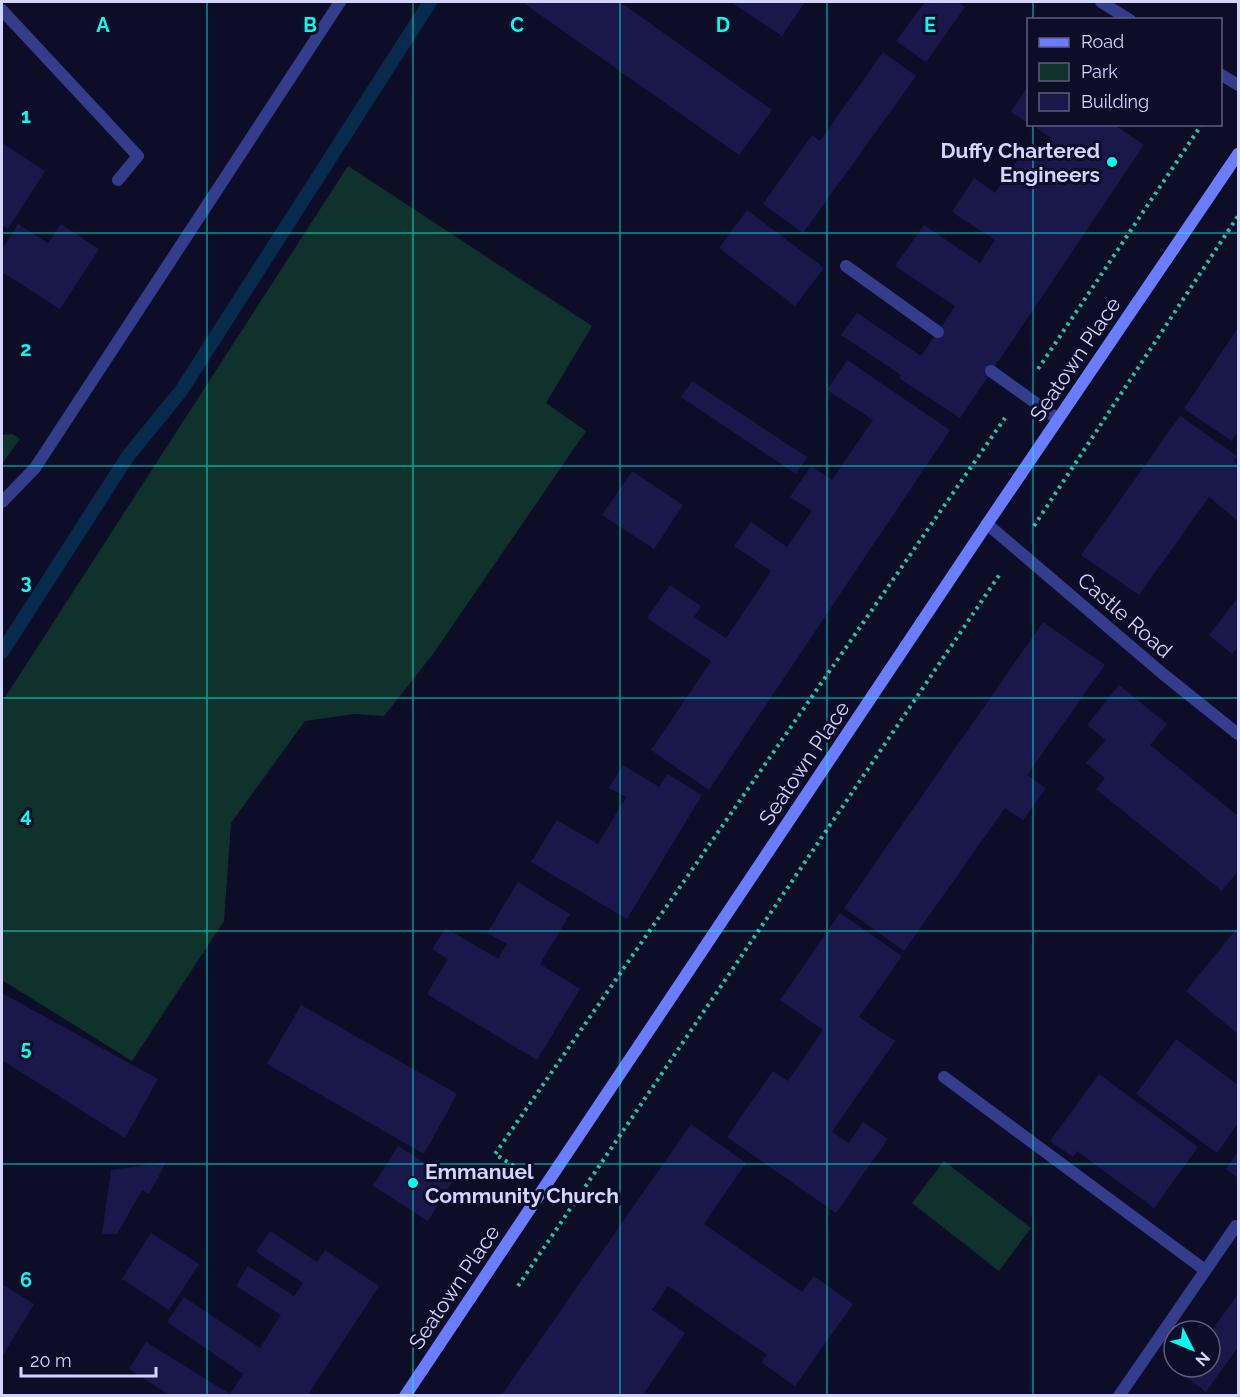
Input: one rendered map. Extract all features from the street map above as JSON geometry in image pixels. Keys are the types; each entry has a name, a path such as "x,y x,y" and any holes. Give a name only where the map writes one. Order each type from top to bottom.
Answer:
{"main road":[{"name":"Seatown Place","path":"405,1395 987,524 1239,154"}],"street":[{"path":"2,502 35,468 340,2"},
{"path":"1101,2 1128,18"},
{"path":"2,10 138,156 118,180"},
{"path":"1222,75 1239,85"},
{"path":"846,266 938,332"},
{"path":"991,371 1058,419"},
{"name":"Castle Road","path":"987,524 1163,674 1239,734"},
{"path":"944,1077 1205,1270"},
{"path":"1119,1395 1236,1226"}],"path":[{"path":"495,1154 1022,393 1201,126"},
{"path":"515,1290 1017,549 1239,216"}],"green space":[{"path":"348,166 592,326 546,403 586,431 433,654 384,716 354,714 305,721 231,823 224,921 132,1061 2,980 2,702"},
{"path":"12,434 20,439 2,464 2,435"},
{"path":"944,1161 1031,1228 999,1271 912,1203"}],"building":[{"path":"522,2 620,2 772,110 739,155"},
{"path":"731,2 805,2 782,36"},
{"path":"925,2 958,2 965,7 926,62 896,41"},
{"path":"883,52 916,76 803,233 763,204 812,135 820,141"},
{"path":"1027,88 1027,122 1011,112"},
{"path":"1034,126 1116,126 1144,145 960,418 899,378 901,375 841,335 857,313 921,356 955,306 895,266 924,225 980,263 995,240 952,212 974,178 995,193 1026,148 1038,157 1051,138"},
{"path":"2,143 45,171 8,229 2,225"},
{"path":"747,210 824,268 795,306 719,248"},
{"path":"18,224 48,243 61,224 99,249 60,309 2,272 2,250"},
{"path":"1238,328 1238,431 1232,441 1184,409"},
{"path":"847,360 950,430 709,790 651,750 711,661 647,618 670,585 701,606 694,617 726,638 771,571 734,546 751,522 787,547 812,511 790,497 811,466 832,480 873,420 827,390"},
{"path":"692,381 807,457 796,474 681,397"},
{"path":"1180,416 1237,456 1234,461 1238,465 1238,521 1209,497 1139,595 1081,555"},
{"path":"632,471 683,505 654,549 602,515"},
{"path":"1238,598 1238,647 1232,654 1209,635"},
{"path":"1043,622 1105,665 1027,775 1046,788 1023,820 1005,808 904,951 844,908"},
{"path":"1119,685 1167,724 1150,745 1238,816 1238,871 1222,891 1096,789 1105,778 1086,763 1106,740 1087,725"},
{"path":"623,765 659,787 667,774 702,795 627,919 531,862 557,820 598,844 626,797 609,788"},
{"path":"518,882 570,914 540,964 580,989 537,1060 427,994 448,959 432,949 446,928 498,959 507,944 487,933"},
{"path":"840,913 902,956 859,1017 895,1041 832,1132 849,1143 863,1122 888,1139 836,1213 727,1137 773,1071 788,1081 823,1030 780,1000"},
{"path":"1238,927 1238,1034 1186,991"},
{"path":"2,993 158,1079 125,1138 2,1060"},
{"path":"301,1005 457,1094 424,1154 267,1064"},
{"path":"1176,1039 1238,1085 1238,1123 1217,1153 1136,1094"},
{"path":"1099,1074 1198,1147 1154,1208 1077,1151 1073,1157 1050,1141"},
{"path":"691,1124 746,1163 704,1224 802,1292 814,1276 853,1304 795,1386 761,1362 767,1355 668,1286 652,1310 685,1333 642,1396 501,1396"},
{"name":"Emmanuel Community Church","path":"398,1146 453,1180 428,1221 373,1186"},
{"path":"1238,1152 1238,1178 1226,1169"},
{"path":"166,1162 149,1194 142,1190 117,1234 102,1234 111,1170"},
{"path":"270,1231 317,1262 325,1250 379,1286 307,1396 171,1396 129,1369 146,1342 230,1394 243,1374 167,1322 184,1297 260,1348 281,1315 236,1286 248,1266 294,1296 303,1283 256,1252"},
{"path":"151,1233 199,1264 169,1310 122,1279"},
{"path":"2,1284 34,1304 3,1355 2,1354"},
{"path":"1238,1294 1238,1347 1222,1370 1222,1319 1220,1319"},
{"path":"1189,1379 1215,1379 1206,1392"}],"waterway":[{"path":"2,652 128,456 181,391 430,2"}],"place":[{"name":"Duffy Chartered Engineers","path":"1112,162"},
{"name":"Emmanuel Community Church","path":"413,1183"}]}
